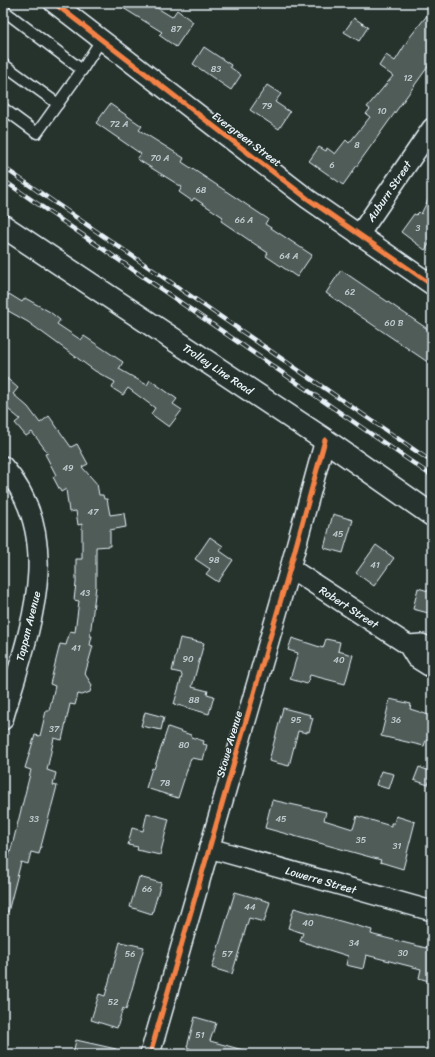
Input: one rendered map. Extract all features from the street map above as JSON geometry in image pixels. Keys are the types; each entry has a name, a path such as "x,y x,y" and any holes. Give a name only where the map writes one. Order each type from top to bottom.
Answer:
{"main road":[{"name":"Trolley Line Road","path":"3,226 324,440 432,515"}],"street":[{"name":"Evergreen Street","path":"54,3 255,158 359,235 432,285"},
{"name":"Auburn Street","path":"359,235 432,128"},
{"name":"Stowe Avenue","path":"150,1054 290,568 324,440"},
{"name":"Tappan Avenue","path":"3,466 26,503 38,540 39,580 32,617 3,720"},
{"name":"Robert Street","path":"290,568 408,645 416,658 432,668"},
{"name":"Robert Street","path":"408,645 422,644 432,651"},
{"name":"Lowerre Street","path":"209,848 432,911"}],"lane":[{"path":"3,10 82,70"},
{"path":"3,108 37,133 82,70 101,40"},
{"path":"3,64 58,104"}],"building":[{"path":"115,3 149,3 172,17 177,10 193,22 176,47 159,35 162,32"},
{"path":"432,9 432,61 343,185 309,161 319,147 326,151 327,148 335,154 346,140 349,143 370,117 366,114 370,109 367,107 393,76 379,66 386,55 395,61 410,37"},
{"path":"354,18 368,27 359,41 344,32"},
{"path":"204,47 231,65 230,67 241,75 231,90 193,64"},
{"path":"267,85 281,94 275,102 290,112 279,129 250,110"},
{"path":"110,104 142,126 139,130 184,158 182,162 268,219 265,224 312,255 297,277 266,256 268,253 221,221 223,217 194,198 192,201 179,192 182,187 137,159 141,154 96,123"},
{"path":"432,192 432,240 425,250 401,232 414,214 416,215 419,212 421,214"},
{"path":"341,270 432,332 432,365 326,293"},
{"path":"9,294 22,302 25,298 50,312 60,320 57,324 81,340 84,336 123,362 119,369 147,385 150,380 177,399 173,404 182,410 169,427 151,414 155,408 128,388 123,395 112,388 115,382 95,371 28,322 3,308 3,304"},
{"path":"3,375 18,388 13,394 28,407 40,423 49,416 71,447 77,444 88,464 82,467 97,484 99,495 103,495 104,499 107,499 110,515 124,513 126,527 110,530 110,546 96,547 96,586 90,636 92,636 90,645 93,646 85,674 92,685 90,692 82,695 78,694 75,705 70,704 62,740 54,738 47,770 56,773 53,785 57,786 39,854 31,852 28,864 21,862 8,912 3,912 3,855 9,856 13,842 31,770 25,768 35,735 40,736 46,711 49,711 55,686 50,684 60,644 66,645 70,631 75,632 79,601 74,600 76,559 82,559 82,524 78,525 76,511 69,512 66,489 61,492 53,477 56,475 45,454 48,453 32,432 26,436 15,423 20,419 3,405"},
{"path":"333,514 353,520 343,553 324,548"},
{"path":"210,537 223,546 220,551 233,560 218,582 206,574 210,569 195,559"},
{"path":"376,545 394,558 374,586 356,573"},
{"path":"418,588 432,592 432,614 413,609"},
{"path":"180,638 204,643 192,687 208,691 207,694 214,696 209,714 174,704 182,676 181,673 172,671"},
{"path":"292,638 323,648 326,639 340,642 338,651 353,655 345,684 310,675 307,684 290,679 298,653 288,650"},
{"path":"390,699 411,704 410,709 432,716 432,742 426,740 424,746 381,736"},
{"path":"283,708 311,715 310,717 313,718 309,732 298,731 289,766 269,761"},
{"path":"145,712 164,717 161,730 141,726"},
{"path":"168,727 204,741 203,744 207,745 203,760 191,758 178,798 146,788"},
{"path":"419,767 432,772 428,785 414,780"},
{"path":"381,771 394,774 389,789 376,785"},
{"path":"272,800 326,812 324,820 353,829 357,816 391,826 391,823 394,823 396,816 415,822 403,869 380,862 381,860 265,828"},
{"path":"147,813 169,819 160,855 137,850 138,847 128,845 132,828 143,831"},
{"path":"139,877 161,883 152,914 130,907"},
{"path":"235,892 270,902 264,922 249,918 232,974 212,968"},
{"path":"294,908 372,930 371,934 374,935 426,948 427,944 432,944 432,982 419,978 421,969 366,955 363,969 346,965 348,956 300,941 303,933 288,928"},
{"path":"120,942 144,947 126,1010 123,1008 117,1028 91,1020 99,994 105,996"},
{"path":"195,1017 216,1023 210,1041 243,1050 242,1054 190,1054 191,1049 187,1047"},
{"path":"76,1040 116,1049 115,1054 73,1054"}],"railway":[{"path":"3,167 432,462"},
{"path":"3,180 432,476"}],"cycle path":[{"path":"54,3 308,199 432,285"},
{"path":"150,1054 290,568 325,440"}]}
